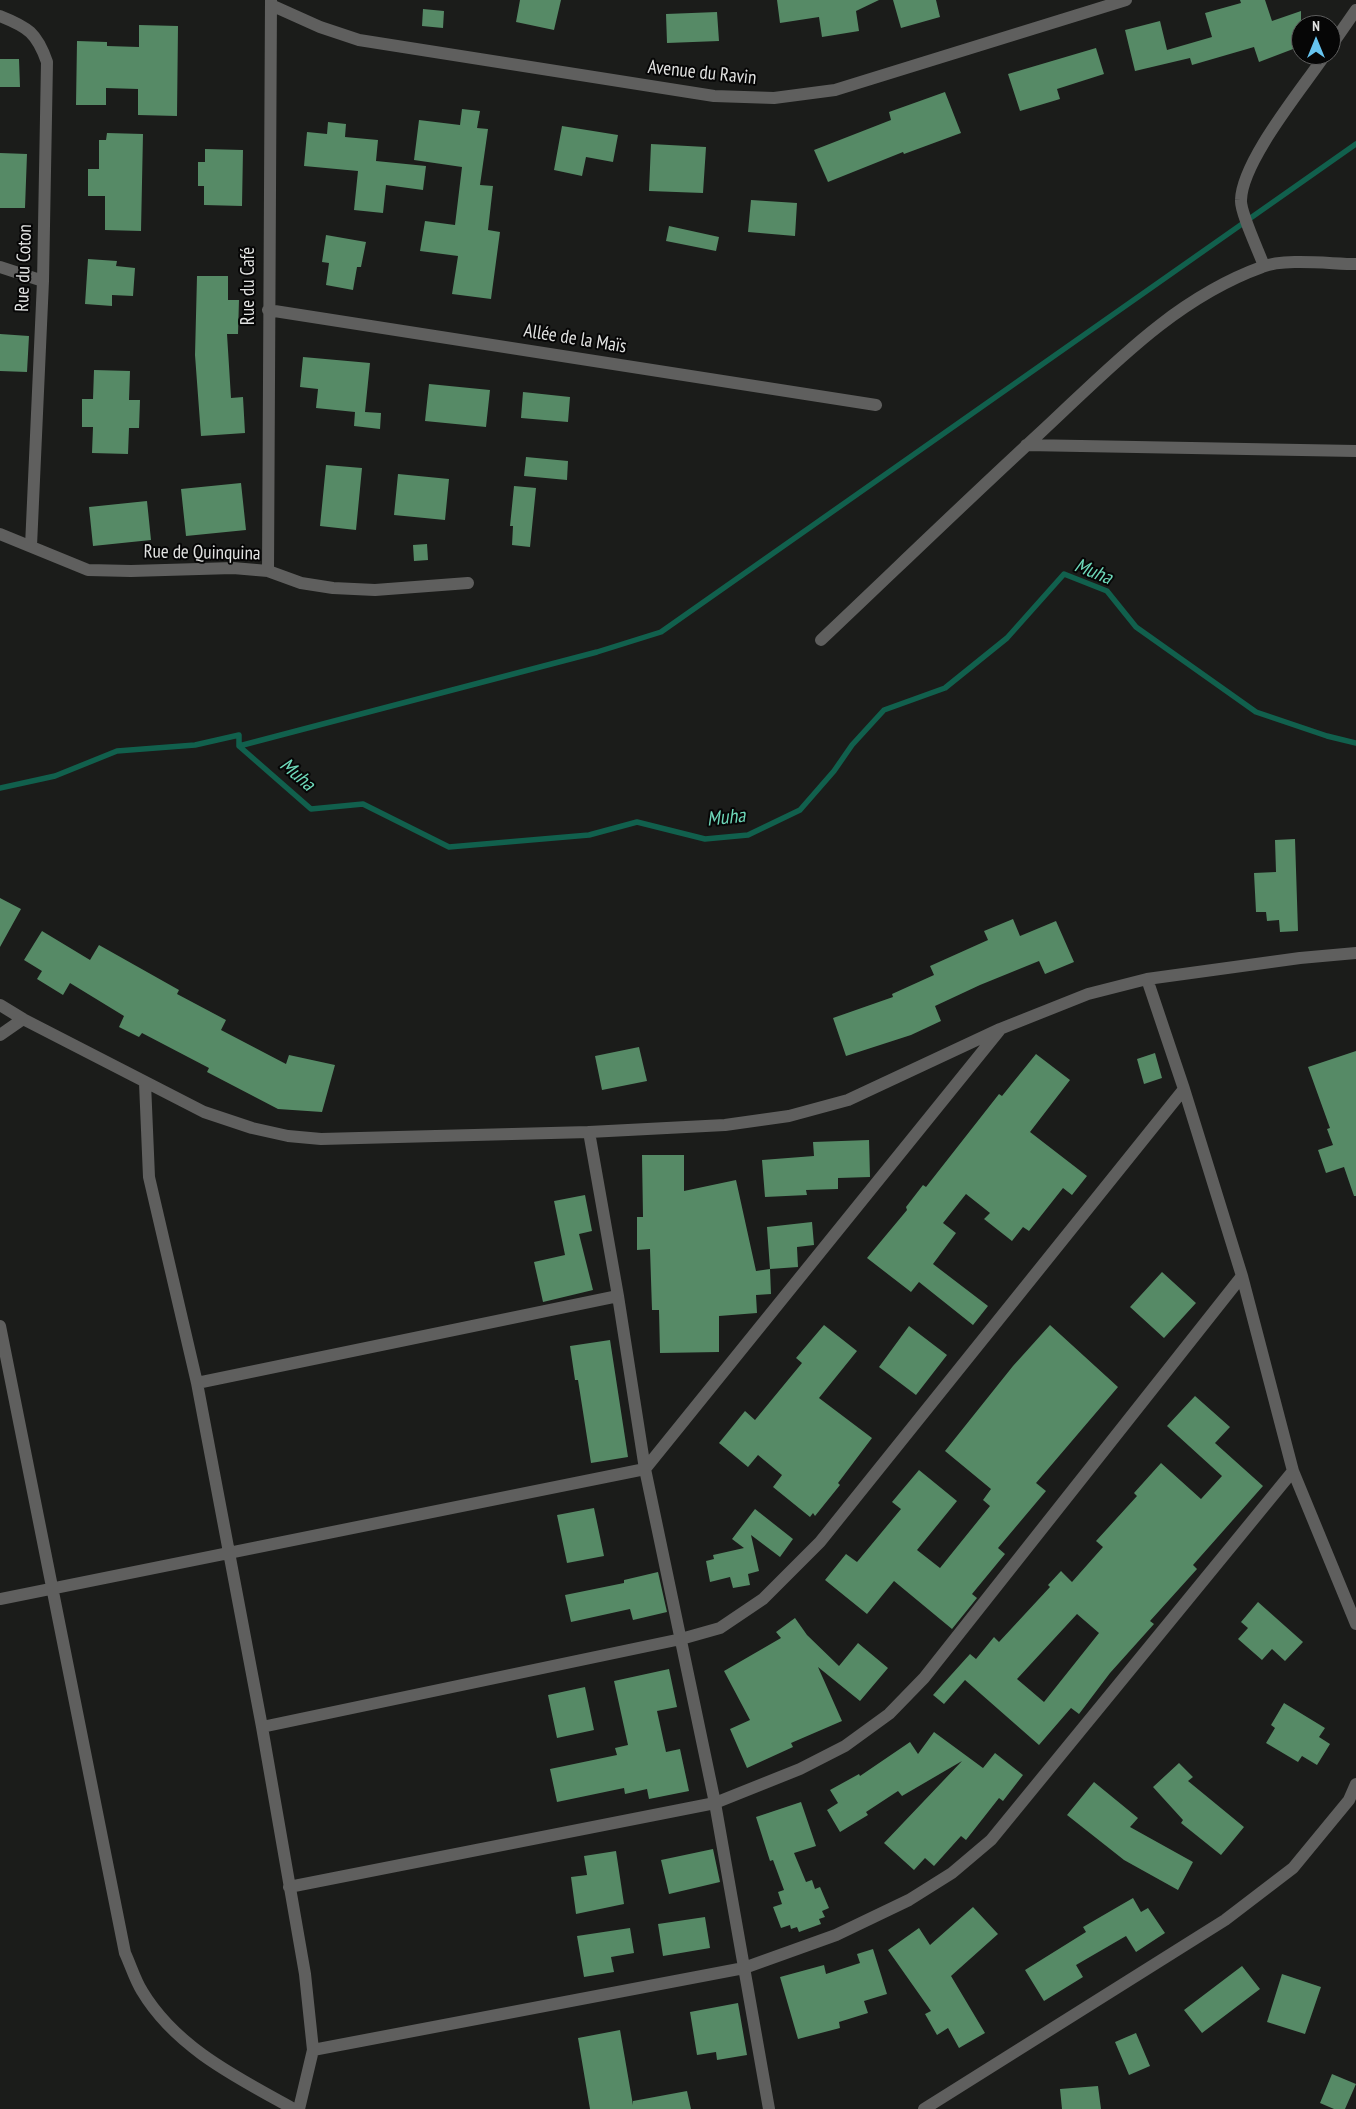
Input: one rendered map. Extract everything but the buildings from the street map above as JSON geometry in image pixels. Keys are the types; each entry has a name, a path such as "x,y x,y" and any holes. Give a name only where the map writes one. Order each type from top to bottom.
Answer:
{"street":[{"name":"Avenue du Ravin","path":"271,2 320,27 359,40 714,96 774,98 836,90 1126,0"},
{"name":"Rue du Café","path":"268,572 271,2"},
{"path":"1341,32 1356,10"},
{"name":"Rue du Coton","path":"0,16 23,25 34,35 40,41 47,62 43,281 31,546"},
{"path":"1264,266 1240,202 1245,176 1257,153 1318,65"},
{"path":"821,640 1026,446 1169,316 1222,283 1264,266 1300,262 1356,264"},
{"path":"0,267 43,281"},
{"name":"Allée de la Maïs","path":"268,310 876,405"},
{"path":"1026,446 1356,451"},
{"name":"Rue de Quinquina","path":"0,534 88,570 131,571 233,568 268,572 301,583 332,588 375,590 468,583"},
{"path":"0,1005 145,1083 204,1112 252,1128 288,1136 321,1139 589,1132 725,1124 789,1116 848,1100 1000,1029 1088,994 1147,979 1300,958 1356,953"},
{"path":"1147,979 1184,1089 1242,1276 1292,1471 1356,1624"},
{"path":"0,1035 23,1019"},
{"path":"0,1599 645,1469 833,1240 1000,1029"},
{"path":"145,1083 149,1177 197,1383 262,1727 304,1974 313,2050 298,2109"},
{"path":"262,1727 681,1639 720,1628 762,1599 820,1542 1184,1089"},
{"path":"589,1132 618,1296 645,1469 715,1803 769,2109"},
{"path":"289,1887 715,1803 800,1769 845,1746 889,1714 924,1678 1242,1276"},
{"path":"197,1383 618,1296"},
{"path":"0,1326 125,1953 142,1992 173,2032 220,2068 294,2109"},
{"path":"313,2050 744,1968 836,1935 909,1900 952,1873 991,1840 1292,1471"},
{"path":"924,2109 1225,1920 1293,1868 1353,1799 1356,1784"}],"waterway":[{"path":"239,746 597,652 661,632 1356,144"},
{"name":"Muha","path":"0,788 55,776 117,751 195,745 239,735 239,746 311,809 363,804 449,847 589,835 637,822 705,839 748,835 800,810 834,771 852,745 884,710 945,688 1007,638 1064,574 1107,591 1136,627 1256,712 1327,736 1356,743"}]}
